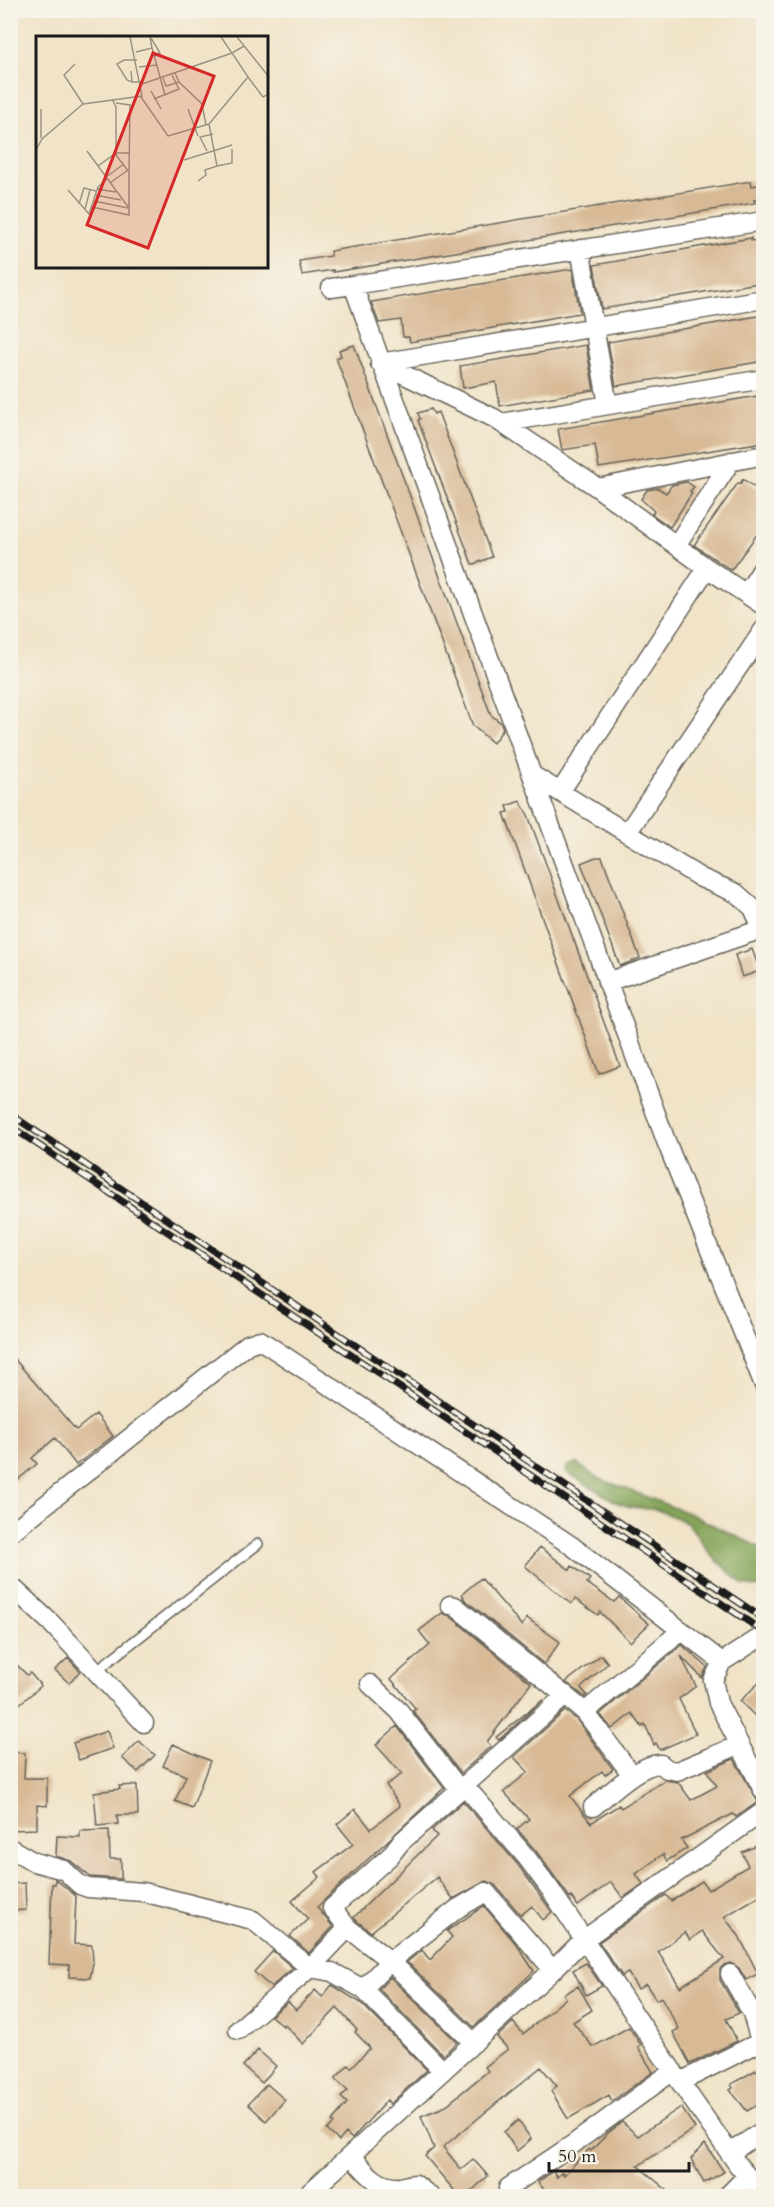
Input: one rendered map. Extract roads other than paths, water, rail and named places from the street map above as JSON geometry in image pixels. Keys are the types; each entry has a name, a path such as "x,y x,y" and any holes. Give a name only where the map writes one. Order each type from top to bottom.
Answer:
{"street":[{"path":"332,288 764,221"},
{"path":"580,249 608,405"},
{"path":"353,285 666,1141 764,1385"},
{"path":"380,363 764,299"},
{"path":"380,363 501,423 598,488 707,568 764,606"},
{"path":"501,423 764,379"},
{"path":"598,488 764,455"},
{"path":"676,544 731,461"},
{"path":"746,594 764,566"},
{"path":"560,792 707,568"},
{"path":"627,833 764,629"},
{"path":"532,775 701,878 736,893 753,908 763,929 607,982"},
{"path":"10,1533 248,1344 260,1340 572,1546 722,1662"},
{"path":"10,1585 144,1723"},
{"path":"450,1605 455,1606 585,1712 633,1775"},
{"path":"585,1712 681,1631"},
{"path":"764,1635 722,1662 712,1680 718,1703 764,1792"},
{"path":"370,1684 399,1712 462,1788 527,1858 730,2153 764,2196"},
{"path":"474,2043 390,1961 348,1928 332,1908 390,1856 400,1843 566,1695"},
{"path":"593,1807 633,1775 658,1763 672,1770 683,1770 739,1745"},
{"path":"306,2196 583,1940 764,1811"},
{"path":"10,1848 34,1862 64,1870 80,1885 88,1888 143,1892 253,1920 310,1968 332,1972 363,1989 443,2071"},
{"path":"363,1989 390,1961 457,1909 486,1892 553,1970"},
{"path":"238,2030 310,1968 348,1928"},
{"path":"508,2188 677,2077 762,2040 752,2013 730,1974"},
{"path":"730,2153 764,2130"},
{"path":"351,2155 370,2177 382,2184 399,2187 415,2184 430,2196"},
{"path":"727,2196 747,2176"}],"lane":[{"path":"96,1671 258,1544"}],"railway":[{"path":"10,1114 764,1619"},
{"path":"10,1126 764,1632"}]}
